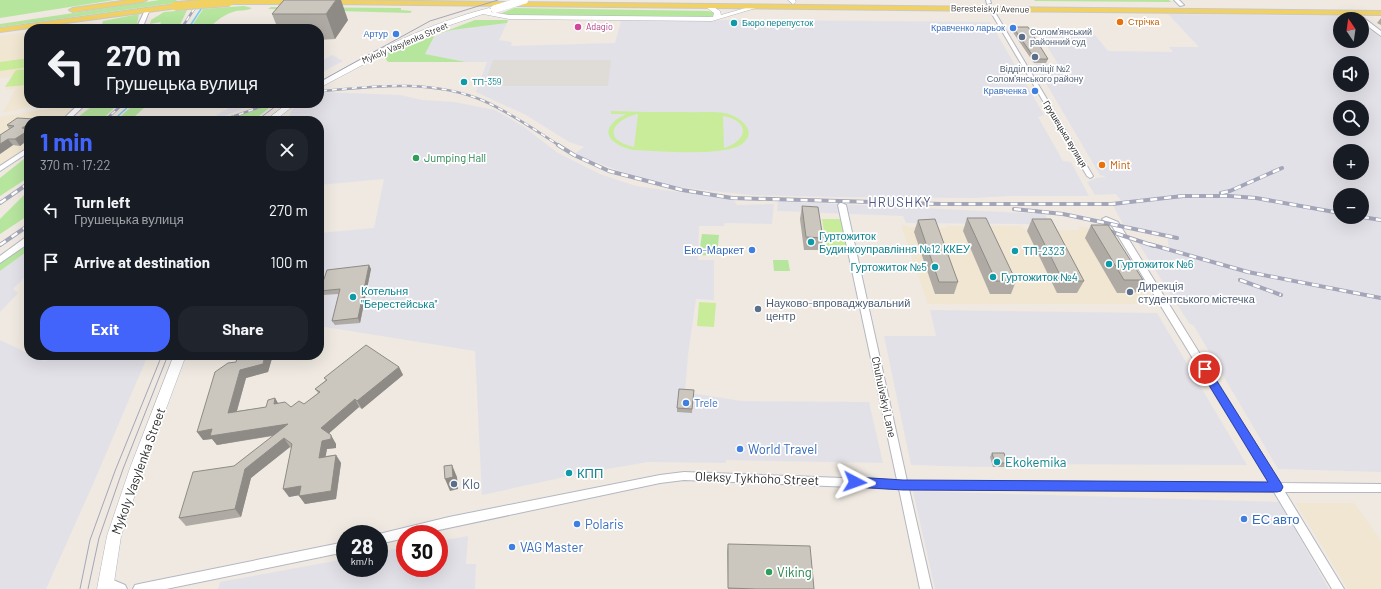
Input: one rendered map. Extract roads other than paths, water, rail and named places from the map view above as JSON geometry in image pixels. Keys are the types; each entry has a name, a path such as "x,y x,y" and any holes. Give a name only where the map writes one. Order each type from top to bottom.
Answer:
{"main road":[{"path":"65,12 143,0"},
{"name":"Mykoly Vasylenka Street","path":"324,83 346,69 387,49 482,12 524,0"},
{"name":"Beresteiskyi Avenue","path":"652,0 989,4 1333,12"},
{"name":"Beresteiskyi Avenue","path":"42,24 148,9 229,2 756,7 1179,3 1381,7"},
{"path":"708,6 718,12 716,18"},
{"path":"482,12 509,17 716,18 756,7"},
{"name":"Beresteiskyi Avenue","path":"1369,13 1381,13"},
{"path":"0,22 50,14"},
{"name":"Beresteiskyi Avenue","path":"0,30 24,27"},
{"path":"276,116 286,108"},
{"name":"Mykoly Vasylenka Street","path":"106,586 114,536 137,468 178,360"}],"street":[{"name":"Грушецька вулиця","path":"989,4 1090,176"},
{"path":"141,24 148,9"},
{"path":"1369,25 1381,34"},
{"path":"70,116 78,108"},
{"path":"0,170 24,153"},
{"name":"Chuhuivskyi Lane","path":"842,205 926,589"},
{"path":"1106,219 1115,224 1338,589"},
{"path":"0,260 24,243"},
{"name":"Oleksy Tykhoho Street","path":"388,537 449,522 660,479 684,476 903,485 1381,488"},
{"path":"139,589 162,586 336,549"},
{"path":"106,586 121,589"}],"waterway":[{"path":"191,24 203,6"},
{"path":"118,116 127,108"}],"tram line":[{"path":"324,79 430,21 498,0"},
{"path":"263,116 273,108"},
{"path":"80,589 90,540 115,471 160,360"},
{"path":"88,589 99,538 123,469 166,360"}],"railway":[{"path":"184,24 200,0"},
{"path":"324,91 384,86 445,89 484,101 523,122 560,146"},
{"path":"110,116 118,108"},
{"path":"234,116 258,108"},
{"path":"558,145 574,155 609,171 682,190 732,198 941,204 1112,204 1183,196 1229,196 1256,198 1333,212"},
{"path":"1221,193 1230,191 1282,168"},
{"path":"0,203 24,186"},
{"path":"1014,209 1063,214 1177,238"},
{"path":"1369,218 1381,220"},
{"path":"0,245 24,228"},
{"path":"1103,229 1154,246"},
{"path":"1149,244 1248,272 1381,298"},
{"path":"1240,280 1281,295"}],"place":[{"name":"Стрічка","path":"1120,22"},
{"name":"Бюро перепусток","path":"734,23"},
{"name":"Adagio","path":"578,27"},
{"name":"Кравченко ларьок","path":"1013,28"},
{"name":"Артур","path":"396,34"},
{"name":"Солом'янський районний суд","path":"1022,37"},
{"name":"Відділ поліції №2 Солом'янського району","path":"1035,57"},
{"name":"ТП-359","path":"464,82"},
{"name":"Кравченка","path":"1035,91"},
{"name":"Jumping Hall","path":"416,158"},
{"name":"Mint","path":"1102,165"},
{"name":"Гуртожиток Будинкоуправління №12 ККЕУ","path":"811,242"},
{"name":"Еко-Маркет","path":"752,250"},
{"name":"ТП-2323","path":"1015,251"},
{"name":"Гуртожиток №6","path":"1109,264"},
{"name":"Гуртожиток №5","path":"935,267"},
{"name":"Гуртожиток №4","path":"993,277"},
{"name":"Дирекція студентського містечка","path":"1130,292"},
{"name":"Котельня \"Берестейська\"","path":"353,297"},
{"name":"Науково-впроваджувальний центр","path":"758,309"},
{"name":"Trele","path":"686,403"},
{"name":"World Travel","path":"740,449"},
{"name":"Ekokemika","path":"997,462"},
{"name":"КПП","path":"569,473"},
{"name":"Klo","path":"454,484"},
{"name":"ЕС авто","path":"1244,519"},
{"name":"Polaris","path":"577,524"},
{"name":"VAG Master","path":"512,547"},
{"name":"Viking","path":"769,572"}],"district":[{"name":"HRUSHKY","path":"900,202"}]}
